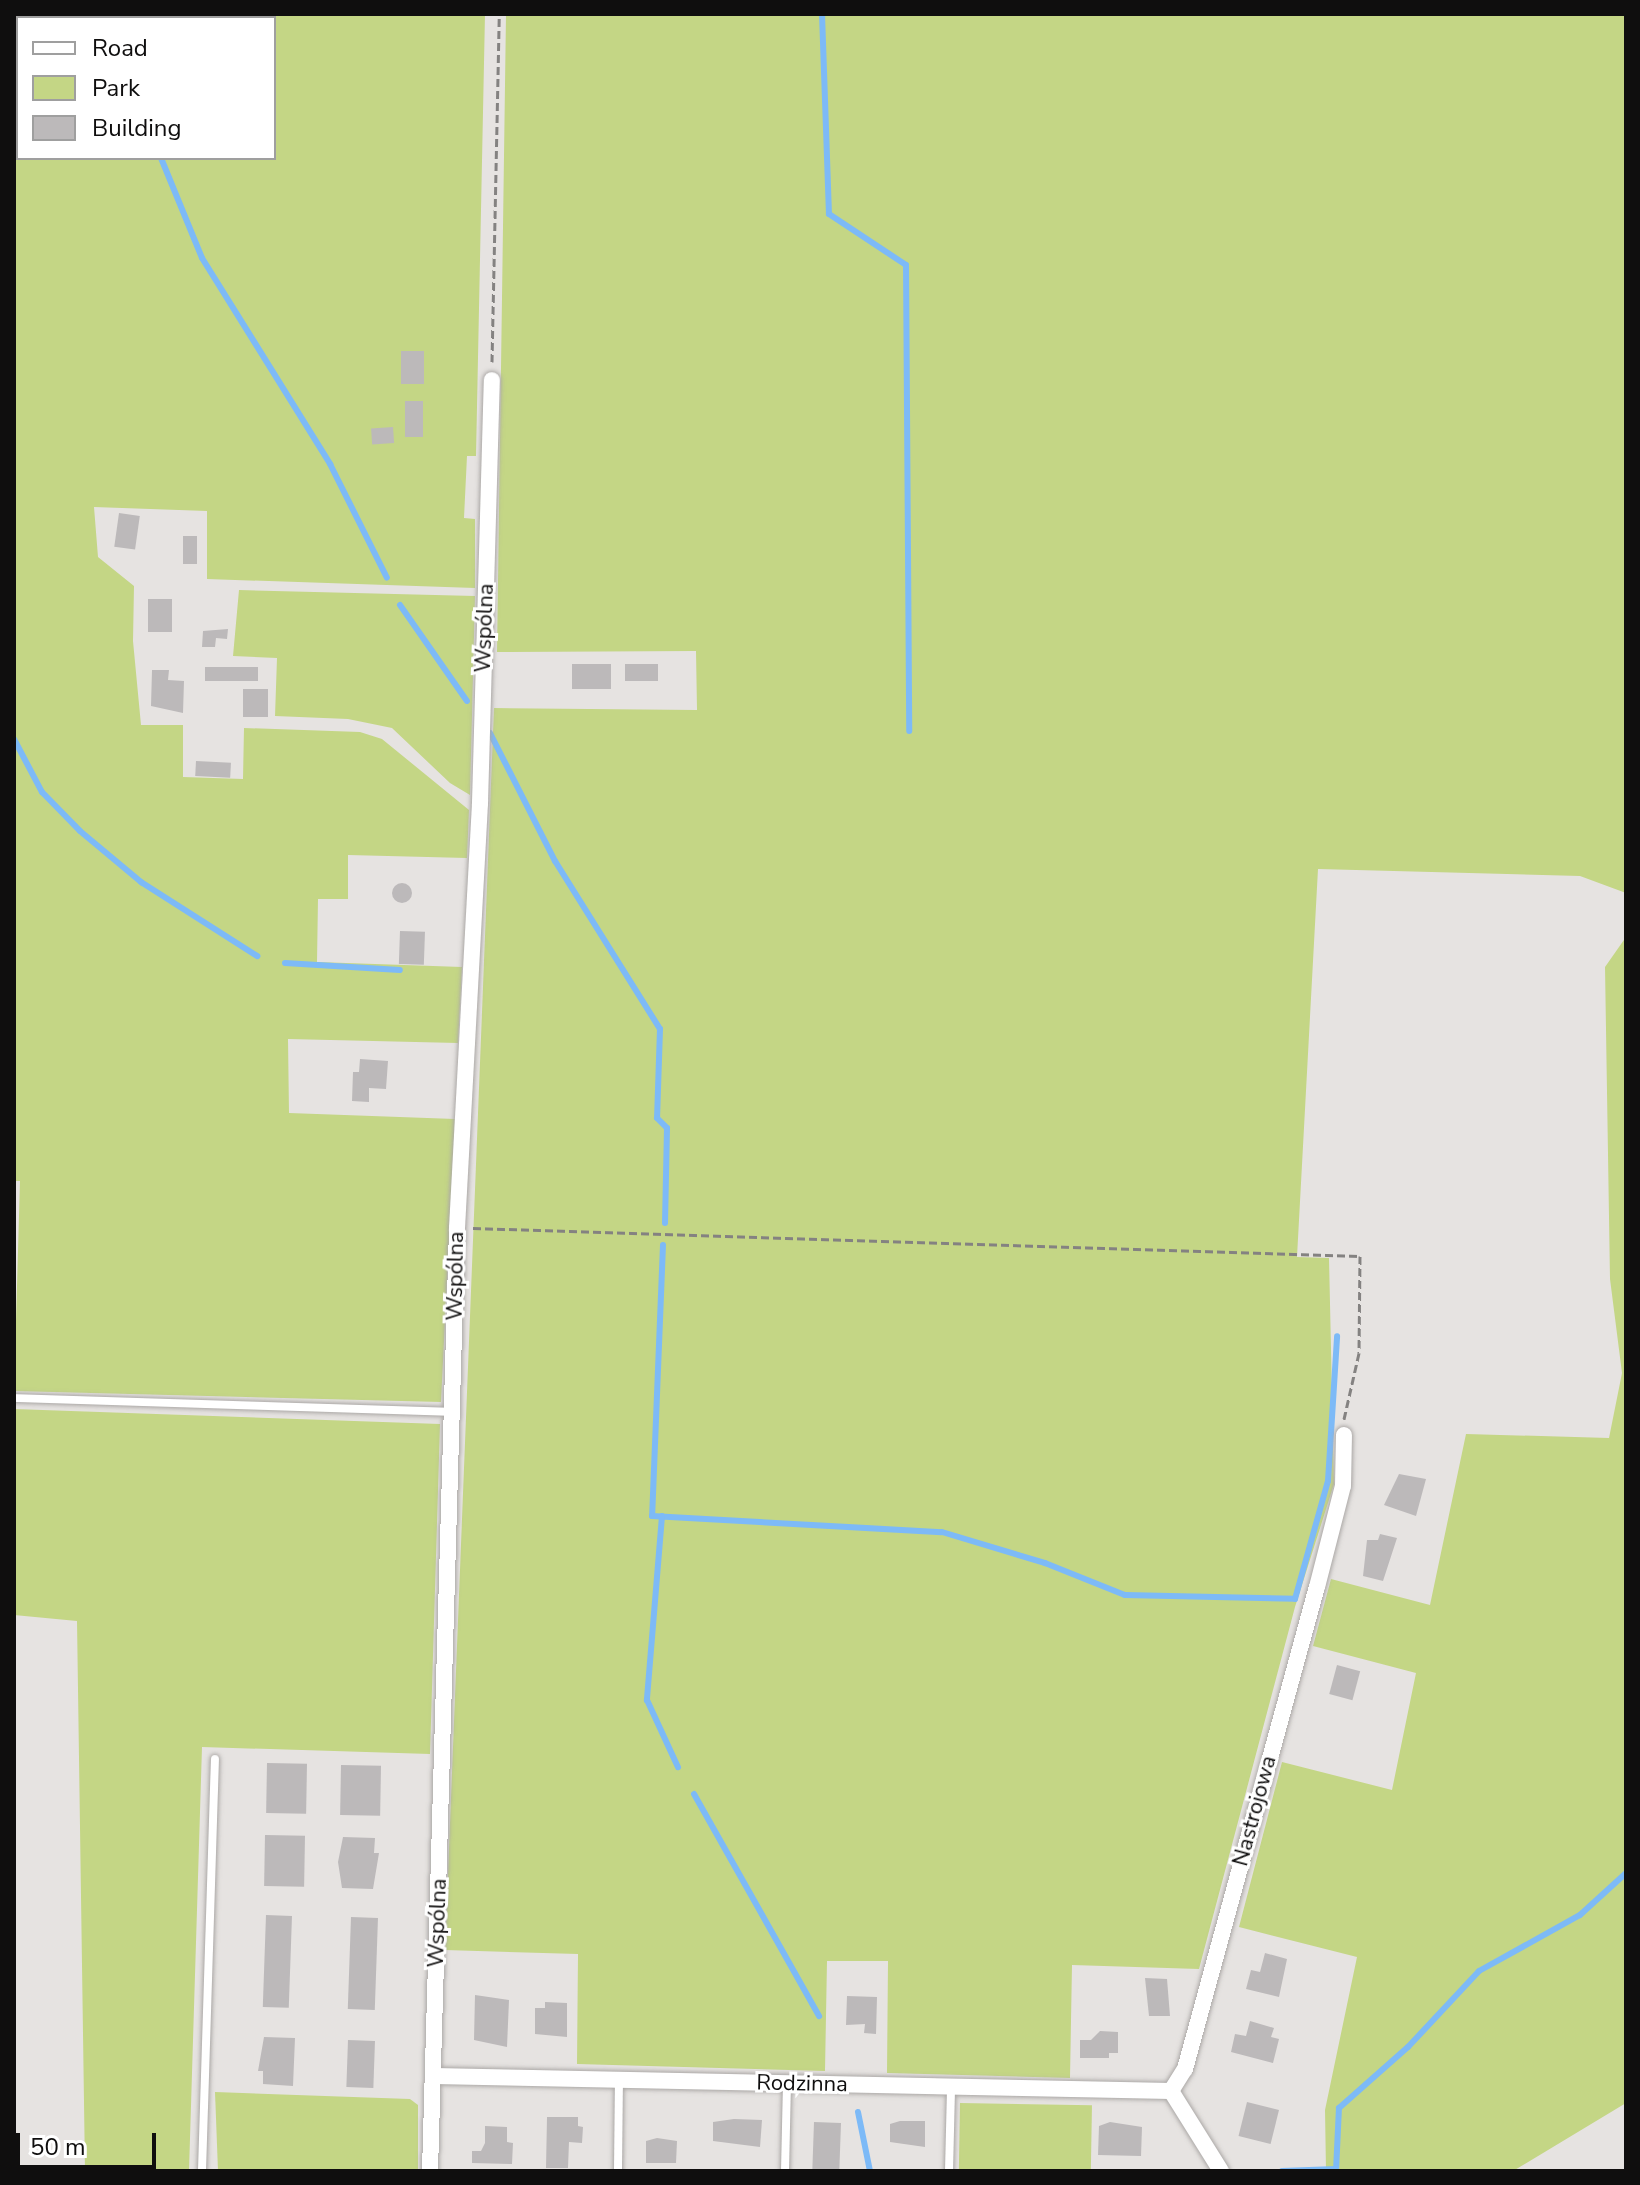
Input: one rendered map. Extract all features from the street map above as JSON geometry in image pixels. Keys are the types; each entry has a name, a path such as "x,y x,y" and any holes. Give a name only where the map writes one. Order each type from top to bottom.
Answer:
{"street":[{"name":"Wspólna","path":"430,2171 457,1228 480,803 492,380"},
{"name":"Nastrojowa","path":"1171,2091 1185,2069 1317,1587 1343,1486 1344,1435"},
{"name":"Rodzinna","path":"434,2076 1171,2091"},
{"path":"1171,2091 1221,2171"}],"lane":[{"path":"14,1398 453,1412"},
{"path":"202,2171 215,1759"},
{"path":"618,2171 619,2080"},
{"path":"785,2171 787,2083"},
{"path":"949,2171 951,2087"}],"path":[{"path":"492,380 499,14"},
{"path":"457,1228 1360,1256 1359,1353 1345,1403 1344,1435"}],"green space":[{"path":"14,14 485,14 476,456 467,456 464,518 475,519 475,588 207,579 207,511 94,507 98,557 134,586 133,641 141,725 183,725 183,777 243,779 244,728 360,732 382,739 469,810 467,858 348,855 348,899 318,899 317,962 462,967 458,1043 288,1039 289,1113 455,1119 441,1402 14,1391 20,1181 14,1181"},
{"path":"506,14 1626,14 1626,893 1580,876 1318,869 1297,1257 1329,1258 1334,1484 1295,1607 1199,1969 1072,1965 1070,2078 887,2073 888,1961 827,1961 825,2071 577,2064 578,1954 445,1950 494,708 697,710 696,651 497,652"},
{"path":"239,590 475,596 470,795 450,783 392,728 348,719 275,716 277,658 233,656"},
{"path":"1626,937 1626,2103 1513,2171 1326,2171 1325,2110 1357,1957 1239,1927 1282,1762 1392,1790 1416,1673 1313,1646 1331,1579 1430,1605 1466,1434 1609,1438 1622,1373 1610,1279 1605,967"},
{"path":"14,1409 440,1424 430,1754 202,1747 189,2171 85,2171 77,1621 14,1615"},
{"path":"215,2092 410,2099 418,2105 418,2171 218,2171"},
{"path":"960,2103 1092,2105 1091,2171 959,2171"}],"building":[{"path":"401,351 424,351 424,384 401,384"},
{"path":"405,401 423,401 423,437 405,437"},
{"path":"393,427 394,443 372,444 371,429"},
{"path":"119,513 140,516 135,550 114,547"},
{"path":"183,536 197,536 197,564 183,564"},
{"path":"148,599 172,599 172,632 148,632"},
{"path":"228,629 227,639 216,638 215,647 202,647 203,631"},
{"path":"572,664 611,664 611,689 572,689"},
{"path":"625,664 658,664 658,681 625,681"},
{"path":"205,667 258,667 258,681 205,681"},
{"path":"152,670 169,670 168,680 184,681 183,713 151,706"},
{"path":"243,689 268,689 268,717 243,717"},
{"path":"196,761 231,763 230,778 195,776"},
{"path":"402,883 409,886 412,893 409,900 402,903 395,900 392,893 395,886"},
{"path":"400,931 425,932 424,965 399,964"},
{"path":"360,1059 388,1061 386,1089 369,1088 369,1102 352,1101 353,1072 359,1072"},
{"path":"1399,1474 1426,1479 1416,1516 1384,1505"},
{"path":"1380,1534 1397,1538 1383,1581 1363,1576 1367,1540 1378,1540"},
{"path":"1337,1665 1360,1671 1352,1700 1329,1694"},
{"path":"267,1763 307,1764 306,1814 266,1813"},
{"path":"341,1765 381,1766 380,1816 340,1815"},
{"path":"265,1835 305,1836 304,1887 264,1886"},
{"path":"343,1837 375,1838 374,1853 379,1853 373,1889 342,1888 338,1862"},
{"path":"266,1915 292,1916 289,2008 263,2007"},
{"path":"351,1917 378,1918 375,2010 348,2009"},
{"path":"1265,1953 1287,1959 1279,1997 1246,1989 1251,1970 1260,1972"},
{"path":"1145,1978 1167,1979 1170,2016 1149,2016"},
{"path":"475,1995 509,2000 507,2047 474,2040"},
{"path":"847,1996 877,1997 876,2034 864,2033 865,2024 846,2025"},
{"path":"545,2002 567,2003 567,2037 535,2034 535,2008 545,2008"},
{"path":"1250,2021 1274,2028 1271,2037 1279,2039 1273,2063 1231,2052 1235,2034 1246,2036"},
{"path":"1100,2031 1118,2032 1118,2053 1109,2053 1109,2058 1080,2058 1080,2040 1091,2040"},
{"path":"264,2037 295,2038 293,2086 263,2084 263,2071 258,2071"},
{"path":"348,2040 375,2041 373,2088 346,2087"},
{"path":"1247,2102 1279,2110 1271,2144 1239,2136"},
{"path":"547,2117 578,2117 578,2126 583,2127 582,2143 569,2142 568,2168 546,2168"},
{"path":"762,2120 760,2147 713,2141 713,2122"},
{"path":"925,2121 925,2147 890,2142 890,2124"},
{"path":"814,2122 841,2123 839,2171 812,2171"},
{"path":"1110,2122 1142,2127 1141,2156 1098,2155 1099,2126"},
{"path":"485,2126 507,2127 507,2142 513,2143 512,2164 472,2163 472,2151 481,2151 485,2143"},
{"path":"657,2138 677,2141 676,2163 646,2163 646,2141"}],"waterway":[{"path":"822,14 829,214 906,265 909,731"},
{"path":"162,160 202,258 330,464 387,578"},
{"path":"400,605 467,701"},
{"path":"490,733 555,861 660,1029 657,1118 667,1128 665,1223"},
{"path":"14,739 42,792 80,831 141,882 257,956"},
{"path":"285,963 400,970"},
{"path":"663,1245 652,1516 942,1532 1045,1563 1125,1595 1295,1599 1328,1481 1337,1336"},
{"path":"662,1516 647,1700 678,1767"},
{"path":"694,1794 819,2016"},
{"path":"1336,2171 1339,2108 1408,2047 1479,1971 1580,1915 1626,1873"},
{"path":"858,2112 870,2171"},
{"path":"1282,2171 1336,2169"}]}
